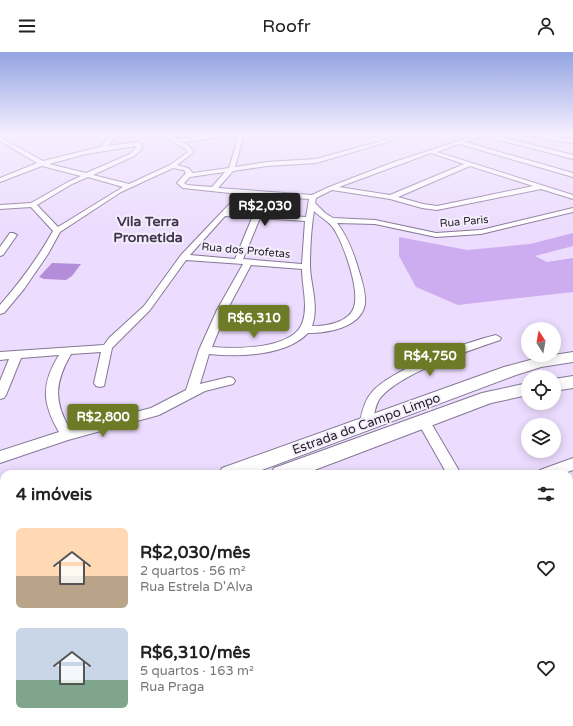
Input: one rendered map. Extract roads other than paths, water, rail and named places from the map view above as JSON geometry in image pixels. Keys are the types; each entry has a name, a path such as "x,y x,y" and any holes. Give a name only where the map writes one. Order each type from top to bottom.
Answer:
{"street":[{"path":"0,180 39,165"},
{"path":"48,165 129,186"},
{"path":"0,207 33,205 86,176 109,165"},
{"path":"213,190 231,170 232,165"},
{"path":"258,165 190,175 180,183 185,187 312,201 331,188 391,165"},
{"path":"391,197 467,165"},
{"path":"474,165 573,197"},
{"path":"540,165 573,175"},
{"path":"0,311 25,282 48,248 57,231 81,217 102,201 129,186 172,166 186,169 189,171 190,175"},
{"path":"331,188 391,197 426,206 443,207 540,187"},
{"path":"100,383 107,348 155,299 184,257 244,193"},
{"path":"204,350 234,352 266,349 285,343 306,330 309,323 311,307 306,267 308,219 312,201"},
{"path":"306,330 327,328 346,322 358,309 360,301 358,285 352,263 342,237 332,220 322,215 312,201"},
{"path":"33,205 57,231"},
{"name":"Rua Paris","path":"332,220 375,222 427,233 449,235 500,228 573,210"},
{"path":"223,214 308,219"},
{"path":"192,392 204,350 243,262 257,216"},
{"path":"0,252 13,235"},
{"name":"Rua dos Profetas","path":"184,257 306,267"},
{"path":"366,422 373,400 389,383 443,358 496,338"},
{"path":"0,356 107,348"},
{"path":"67,351 53,377 51,388 54,410 67,435"},
{"path":"0,395 16,356"},
{"name":"Estrada do Campo Limpo","path":"240,470 366,422 528,365 542,361 573,358"},
{"path":"0,457 67,435 155,412 201,388 229,381"},
{"path":"561,384 573,382"},
{"name":"Estrada do Campo Limpo","path":"292,470 494,395 521,389"},
{"path":"423,421 452,470"},
{"path":"556,470 573,464"}],"district":[{"name":"Vila Terra Prometida","path":"148,230"}]}
